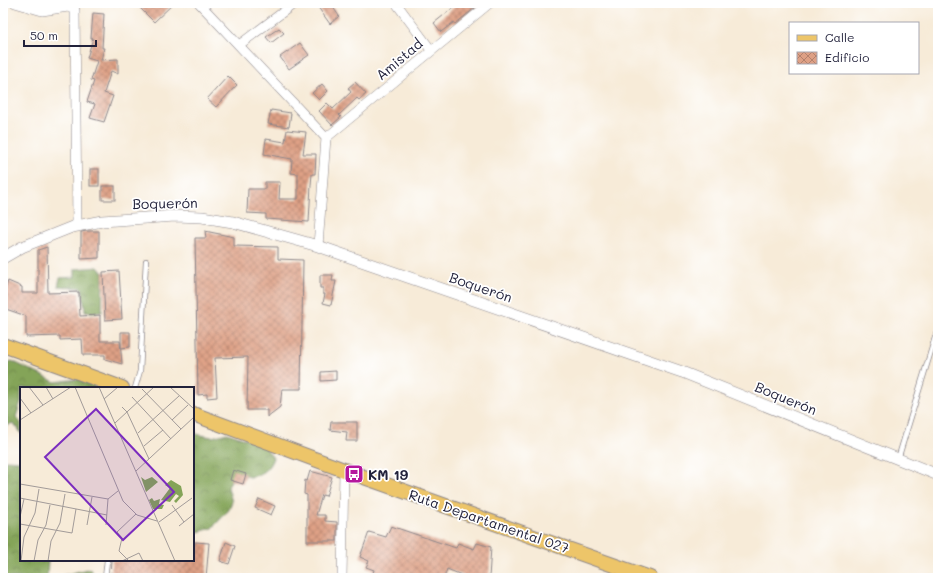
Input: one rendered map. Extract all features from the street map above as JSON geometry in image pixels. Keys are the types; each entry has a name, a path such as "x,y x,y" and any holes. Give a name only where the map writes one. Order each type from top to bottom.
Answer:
{"main road":[{"path":"3,345 119,387"},
{"name":"Ruta Departamental 027","path":"194,414 344,470 650,578"}],"street":[{"path":"15,3 42,11 68,7 75,10 77,225"},
{"path":"199,3 326,138 318,246"},
{"path":"239,44 295,3"},
{"path":"396,3 431,50"},
{"name":"Amistad","path":"326,138 431,50 490,3"},
{"name":"Boquerón","path":"3,258 22,246 77,225 144,217 202,217 267,230 318,246 682,372 938,475"},
{"path":"342,578 344,470"}],"lane":[{"path":"135,387 140,371 146,262"},
{"path":"898,459 938,328"},
{"path":"105,578 107,561"}],"green space":[{"path":"98,267 103,273 102,312 94,313 85,311 82,288 58,286 60,278 75,277 75,269"},
{"path":"12,361 55,382 85,378 93,382 95,387 20,387 20,405 16,417 20,422 20,432 12,423 3,429 3,364"},
{"path":"194,424 196,434 212,437 227,433 264,445 273,458 267,469 257,475 249,477 243,473 235,472 228,487 232,502 229,510 212,528 195,533"},
{"path":"6,460 20,461 20,561 48,561 47,578 3,578 3,462"},
{"path":"91,568 95,578 53,578"}],"building":[{"path":"135,3 174,3 154,22"},
{"path":"315,3 330,3 339,16 330,24"},
{"path":"459,3 471,3 475,8 455,24 454,22 441,32 434,23"},
{"path":"93,13 104,14 102,48 104,48 101,60 118,59 118,74 111,71 104,93 113,96 104,122 90,118 95,104 87,102 94,81 91,80 97,61 87,58 93,38 91,38"},
{"path":"279,28 284,33 271,43 266,37"},
{"path":"300,43 309,55 289,69 280,57"},
{"path":"228,76 237,85 216,107 207,99"},
{"path":"355,82 366,94 359,100 357,98 339,115 341,117 332,125 319,111 327,103 333,109 351,92 348,88"},
{"path":"322,84 328,91 319,100 312,93"},
{"path":"271,110 291,113 289,127 268,124"},
{"path":"287,130 306,132 303,154 316,154 315,174 312,174 309,222 266,219 266,214 247,213 248,189 265,189 265,182 280,182 279,199 298,199 298,174 291,173 292,159 264,154 266,139 285,142"},
{"path":"90,169 99,169 99,186 90,186"},
{"path":"102,186 115,186 115,200 102,200"},
{"path":"99,231 99,258 81,259 81,232"},
{"path":"205,231 234,237 234,246 278,247 278,259 303,260 301,389 282,389 280,407 267,417 267,410 247,410 248,357 215,358 217,397 207,398 207,394 198,395 195,238 206,238"},
{"path":"47,247 48,293 79,292 80,316 100,315 100,341 120,341 122,364 105,359 105,355 83,355 82,339 60,340 60,336 26,337 26,316 3,308 3,286 6,287 8,281 22,287 22,293 38,293 38,250"},
{"path":"119,271 122,319 105,320 103,272"},
{"path":"320,275 333,275 332,281 336,281 331,305 323,303 325,294 323,294 323,288 320,288"},
{"path":"121,332 130,332 130,347 121,348"},
{"path":"336,371 336,380 321,381 321,372"},
{"path":"331,422 357,422 357,441 346,441 347,432 330,430"},
{"path":"233,470 246,474 243,484 230,480"},
{"path":"310,471 332,477 326,496 322,495 316,515 325,515 325,521 337,522 337,541 307,541 307,495 304,494 305,480 307,481"},
{"path":"259,499 275,506 271,515 255,508"},
{"path":"391,526 456,548 458,543 474,549 477,543 491,547 489,578 463,578 464,576 447,569 444,578 371,578 374,570 366,567 369,561 360,557 369,532 386,537"},
{"path":"195,542 209,543 206,578 111,578 112,561 194,560"},
{"path":"226,542 235,546 229,564 220,561"}],"place":[{"name":"KM 19","path":"354,474"}]}
